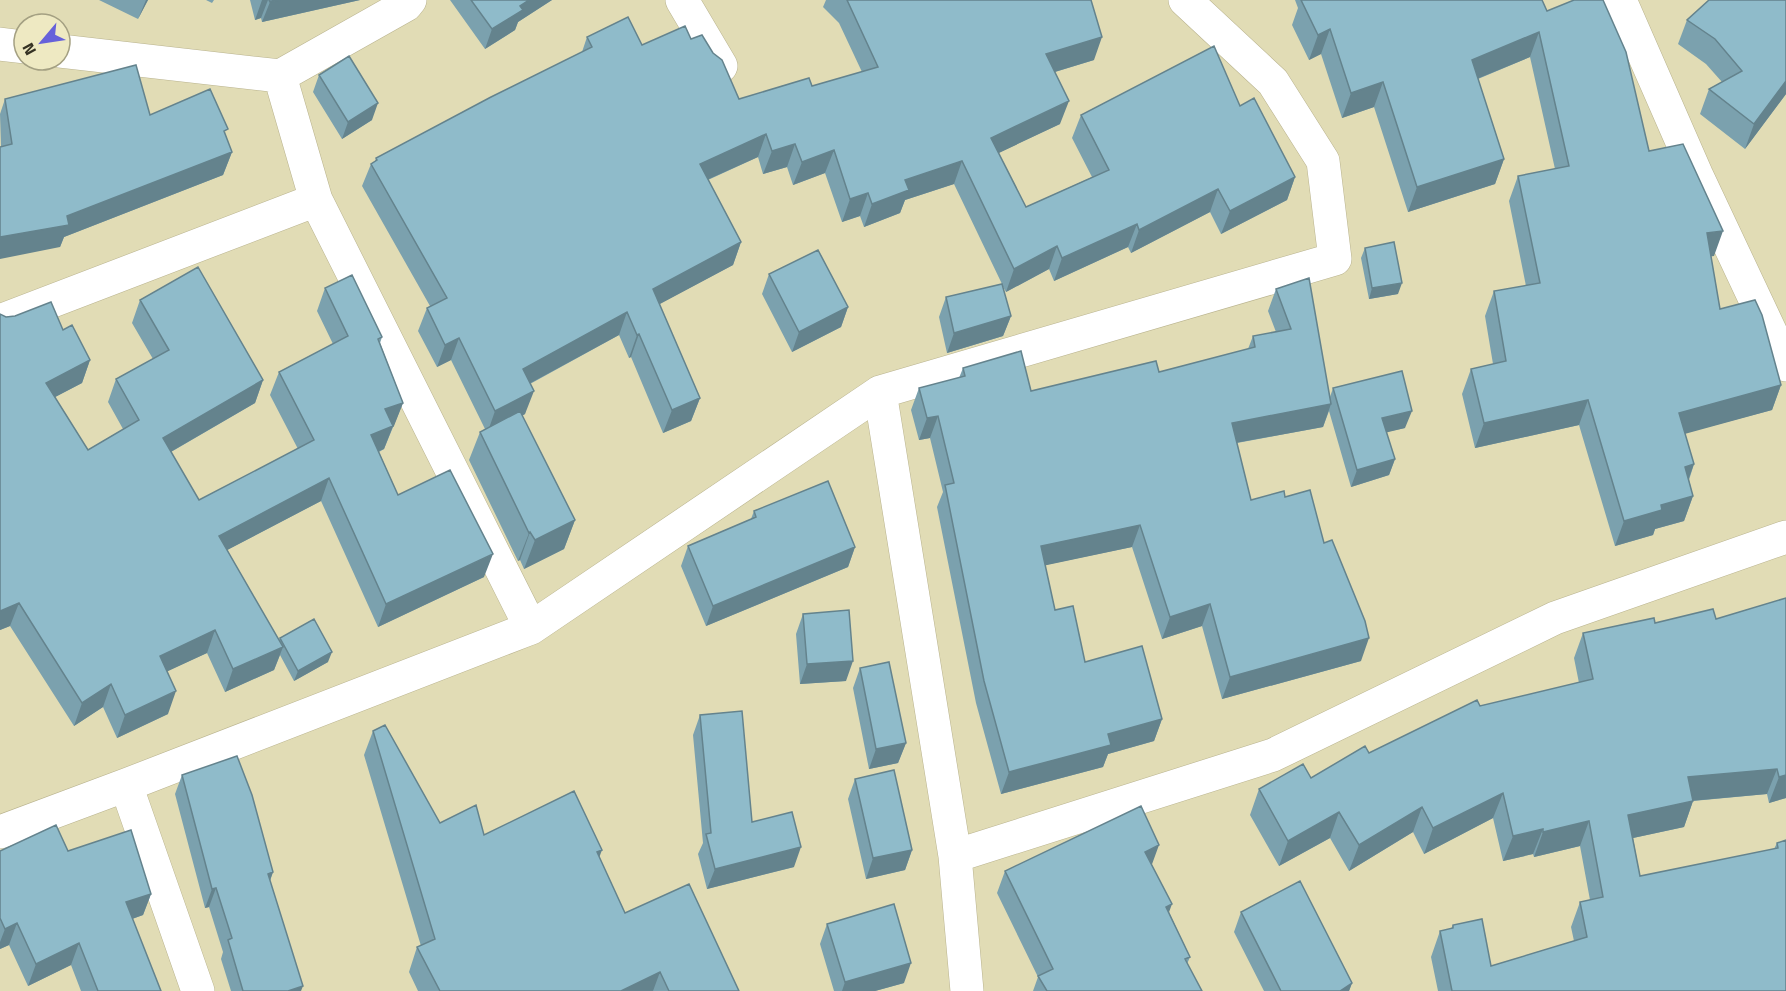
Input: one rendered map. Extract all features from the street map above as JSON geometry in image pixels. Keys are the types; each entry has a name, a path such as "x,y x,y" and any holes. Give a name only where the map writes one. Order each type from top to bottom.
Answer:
{"street":[{"path":"72,52 280,76 406,5 410,0"},
{"path":"682,0 721,66"},
{"path":"0,832 531,628 880,392 1335,259 1323,161 1273,82 1185,0"},
{"path":"1620,0 1696,176 1786,365"},
{"path":"280,76 316,200 531,628"},
{"path":"0,321 316,200"},
{"path":"880,392 955,856 967,991"},
{"path":"955,856 1273,755 1555,618 1786,537"},
{"path":"126,785 198,991"}],"building":[{"path":"471,0 529,0 520,6 523,10 492,29"},
{"path":"847,0 1091,0 1102,37 1046,54 1069,101 991,138 1026,207 1109,170 1081,115 1214,46 1240,106 1254,98 1295,177 1230,211 1218,189 1139,230 1137,224 1062,258 1057,246 1014,269 962,161 905,180 909,190 872,204 868,193 850,199 834,150 802,162 795,144 772,151 766,134 700,164 741,242 653,289 700,398 672,410 627,312 523,369 534,391 495,411 459,338 445,345 427,308 447,298 371,164 377,160 376,158 592,47 587,37 628,17 642,45 685,26 691,39 702,35 713,53 722,60 739,99 809,78 812,86 878,67"},
{"path":"1301,0 1542,0 1547,11 1574,0 1603,0 1626,52 1649,151 1683,144 1723,231 1707,233 1720,309 1755,300 1762,315 1781,385 1679,413 1694,464 1685,467 1693,496 1661,505 1662,510 1624,521 1588,400 1484,423 1471,369 1506,361 1494,291 1540,283 1518,176 1569,166 1539,32 1472,60 1504,159 1417,187 1383,82 1351,93 1330,29 1318,35"},
{"path":"1709,0 1786,0 1786,81 1754,124 1709,89 1742,71 1715,39 1687,20"},
{"path":"349,56 378,103 348,122 319,75"},
{"path":"136,65 150,115 210,89 228,129 224,131 232,152 67,216 69,225 0,237 0,147 12,144 5,99"},
{"path":"1394,242 1402,283 1372,288 1365,248"},
{"path":"818,250 848,307 799,332 769,274"},
{"path":"198,267 263,380 163,438 199,500 314,440 279,372 348,336 325,288 352,275 382,337 378,339 403,403 385,409 393,426 371,435 398,495 450,470 493,554 386,604 329,478 219,536 283,647 233,669 215,630 160,656 176,691 125,715 111,684 82,703 19,603 0,611 0,314 6,317 15,316 51,302 63,330 72,325 90,360 46,383 88,450 139,420 116,379 169,350 140,300"},
{"path":"1309,278 1331,404 1232,423 1251,500 1284,491 1285,497 1310,490 1324,543 1332,540 1365,621 1369,638 1230,677 1210,604 1170,617 1140,525 1041,546 1055,610 1073,606 1085,662 1142,646 1162,719 1108,734 1111,745 1009,772 984,681 945,485 954,483 938,416 927,418 919,388 965,376 963,368 1021,351 1031,391 1156,361 1159,372 1255,347 1253,336 1291,329 1276,289"},
{"path":"1002,284 1011,316 954,333 946,297"},
{"path":"1402,371 1412,411 1382,418 1395,459 1357,470 1333,388"},
{"path":"520,411 575,520 535,540 529,533 480,432"},
{"path":"828,481 855,547 713,606 688,546 756,517 754,511"},
{"path":"1786,598 1786,775 1779,777 1777,769 1688,777 1693,801 1628,815 1640,876 1778,848 1777,843 1786,840 1786,991 1452,991 1440,931 1453,928 1453,925 1482,919 1491,966 1587,937 1580,902 1603,897 1589,821 1543,832 1543,829 1513,836 1503,793 1433,828 1422,807 1359,845 1339,812 1288,841 1259,789 1303,764 1311,778 1365,746 1369,753 1477,700 1480,706 1593,679 1583,633 1654,618 1655,623 1713,609 1716,619"},
{"path":"849,610 853,661 807,664 803,614"},
{"path":"314,619 332,652 298,671 280,638"},
{"path":"889,662 906,743 876,749 860,668"},
{"path":"742,711 752,822 792,812 801,847 715,869 706,834 711,833 700,715"},
{"path":"385,725 440,823 476,805 484,835 574,791 602,850 597,852 625,913 689,884 739,991 669,991 660,972 621,991 440,991 417,947 435,939 373,731"},
{"path":"237,756 252,795 273,872 268,874 303,986 288,991 243,991 228,940 232,938 216,888 212,889 182,775"},
{"path":"894,770 912,850 873,858 855,779"},
{"path":"1141,806 1159,845 1145,852 1172,904 1166,907 1190,957 1185,959 1202,991 1047,991 1038,976 1053,969 1005,871"},
{"path":"56,825 68,851 131,830 151,894 126,902 161,991 98,991 79,943 36,964 17,923 5,929 0,918 0,851"},
{"path":"1300,881 1352,983 1340,991 1281,991 1241,912"},
{"path":"894,904 911,963 845,982 827,924"}]}
